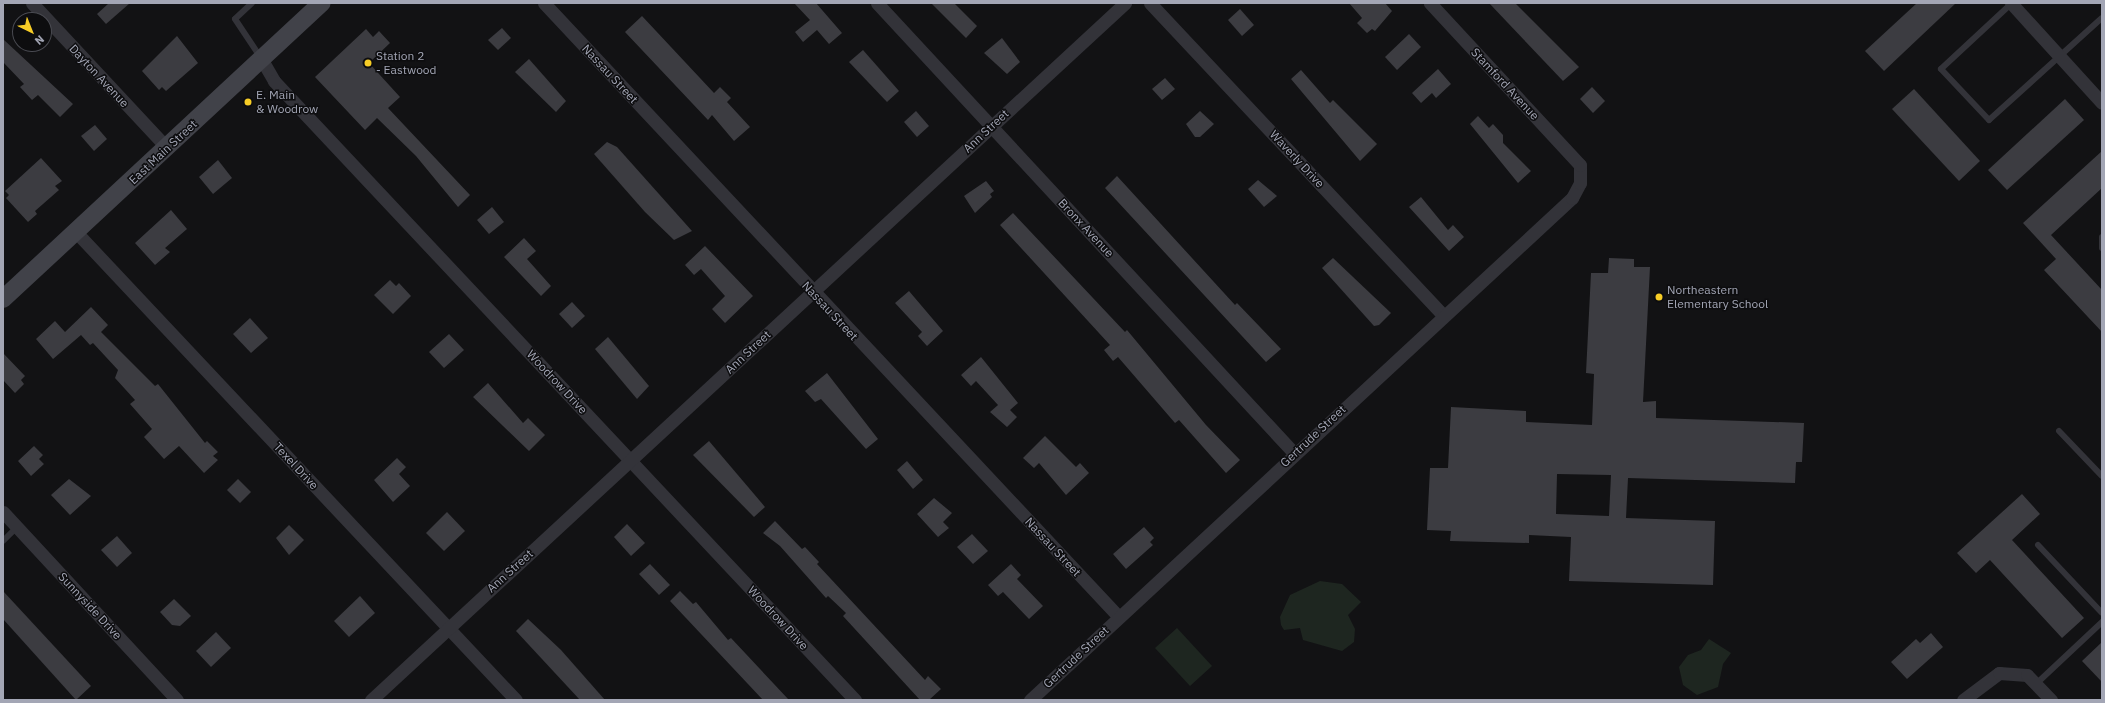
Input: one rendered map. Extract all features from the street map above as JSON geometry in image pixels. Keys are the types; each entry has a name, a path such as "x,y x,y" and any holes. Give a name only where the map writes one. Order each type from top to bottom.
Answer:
{"street":[{"name":"Dayton Avenue","path":"32,3 167,148"},
{"name":"East Main Street","path":"3,299 322,3"},
{"name":"Nassau Street","path":"544,3 812,293 1119,617"},
{"name":"Bronx Avenue","path":"877,3 1294,453"},
{"name":"Ann Street","path":"371,700 1125,3"},
{"name":"Waverly Drive","path":"1150,3 1444,316"},
{"name":"Stamford Avenue","path":"1430,3 1580,165"},
{"path":"2011,3 2102,103"},
{"name":"Woodrow Drive","path":"262,60 274,81 855,700"},
{"name":"Gertrude Street","path":"1030,700 1294,453 1572,198 1582,176 1580,165"},
{"name":"Texel Drive","path":"76,232 516,700"},
{"name":"Sunnyside Drive","path":"3,512 177,700"},
{"path":"1963,700 1999,673 2027,675 2051,700"}],"lane":[{"path":"252,3 235,19 262,60"},
{"path":"2011,3 1941,69 1989,120 2102,18"},
{"path":"2102,237 2102,248"},
{"path":"2059,431 2102,476"},
{"path":"3,541 17,527"},
{"path":"2038,545 2102,613"},
{"path":"2036,684 2102,622"}],"shaded area":[{"path":"1320,581 1342,584 1361,602 1348,615 1355,629 1354,642 1342,651 1303,640 1300,628 1284,630 1281,625 1280,617 1290,595"},
{"path":"1177,628 1212,666 1190,686 1155,648"},
{"path":"1709,639 1731,653 1723,664 1718,687 1697,695 1683,685 1679,667 1688,655 1701,650"}],"building":[{"path":"109,3 130,3 106,24 97,14"},
{"path":"794,3 816,3 842,33 829,44 817,30 803,42 795,32 810,20"},
{"path":"931,3 954,3 977,26 966,38"},
{"path":"1349,3 1385,3 1392,11 1375,31 1372,29 1367,33 1357,23 1362,18"},
{"path":"1489,3 1515,3 1579,67 1563,81"},
{"path":"1917,3 1956,3 1884,71 1865,51"},
{"path":"1240,9 1254,25 1242,36 1228,20"},
{"path":"642,16 714,93 720,87 731,98 727,102 750,127 734,141 712,115 708,120 625,32"},
{"path":"502,28 511,38 498,50 488,40"},
{"path":"366,29 373,37 379,31 390,43 369,63 400,97 388,108 470,195 458,207 416,156 377,118 365,130 315,77"},
{"path":"1409,34 1421,47 1397,70 1385,57"},
{"path":"177,36 198,63 166,91 162,87 159,90 142,71"},
{"path":"1002,38 1020,62 1007,74 984,53"},
{"path":"3,39 12,47 12,52 17,52 73,104 60,117 38,95 32,100 20,87 24,84 3,62"},
{"path":"863,50 899,91 887,102 849,62"},
{"path":"529,59 566,101 556,112 515,72"},
{"path":"1438,69 1451,84 1436,98 1432,93 1421,103 1412,93"},
{"path":"1301,70 1330,103 1333,100 1377,144 1360,161 1291,79"},
{"path":"1165,78 1175,89 1162,100 1152,89"},
{"path":"1592,87 1605,101 1593,113 1580,99"},
{"path":"1914,89 1980,161 1959,181 1892,109"},
{"path":"2065,99 2084,120 2007,190 1988,170"},
{"path":"916,111 929,126 917,137 904,122"},
{"path":"1200,111 1214,124 1200,137 1195,137 1186,124"},
{"path":"1478,116 1489,128 1493,124 1503,135 1503,143 1531,171 1518,183 1470,124"},
{"path":"95,125 107,139 94,151 81,136"},
{"path":"607,142 617,147 692,231 674,240 645,212 594,154"},
{"path":"2102,151 2102,188 2051,235 2102,290 2102,332 2044,270 2056,259 2023,223"},
{"path":"41,158 62,181 55,186 59,190 35,211 37,214 28,222 6,198 9,195 5,191"},
{"path":"218,160 232,178 213,194 199,177"},
{"path":"1117,176 1235,305 1237,303 1281,349 1266,362 1105,188"},
{"path":"1258,180 1277,196 1264,207 1248,189"},
{"path":"986,181 994,191 990,194 992,197 975,213 964,196"},
{"path":"1421,197 1448,230 1453,225 1464,237 1449,251 1409,207"},
{"path":"492,207 504,222 489,234 477,220"},
{"path":"171,210 187,229 165,248 170,252 155,265 135,243"},
{"path":"1013,213 1125,332 1127,330 1206,425 1240,460 1226,473 1179,420 1175,423 1118,357 1113,361 1104,350 1110,345 1000,225"},
{"path":"524,238 536,251 527,259 551,286 541,296 504,257"},
{"path":"705,246 753,296 725,323 712,309 725,296 701,269 694,275 685,265"},
{"path":"1333,258 1391,313 1379,325 1374,326 1322,268"},
{"path":"1609,258 1634,259 1634,267 1650,267 1643,402 1656,401 1656,418 1804,423 1802,462 1796,462 1795,483 1628,478 1626,518 1715,521 1713,585 1569,581 1571,537 1529,535 1529,543 1450,541 1451,531 1427,530 1430,468 1448,468 1451,407 1526,411 1526,422 1592,425 1594,374 1586,373 1591,273 1608,273","holes":["1557,474 1611,475 1609,516 1556,514"]},
{"path":"390,280 396,286 399,283 411,296 393,314 374,295"},
{"path":"909,291 943,331 927,346 918,336 922,332 895,303"},
{"path":"572,302 585,316 572,328 559,314"},
{"path":"91,307 108,325 101,332 155,386 158,384 205,443 207,441 218,452 213,456 218,460 204,473 179,446 164,459 144,437 152,429 130,404 135,400 115,378 118,370 93,343 90,345 81,335 53,359 36,339 55,321 65,332"},
{"path":"250,318 268,338 251,353 233,334"},
{"path":"449,334 464,350 444,368 429,352"},
{"path":"608,337 649,386 637,399 595,349"},
{"path":"3,353 25,376 21,380 24,384 15,393 3,380"},
{"path":"981,357 1018,403 1010,410 1017,417 1007,427 990,412 998,405 976,381 971,386 961,375"},
{"path":"827,373 878,439 866,449 821,399 815,402 805,391"},
{"path":"488,383 523,423 528,418 545,435 529,451 473,397"},
{"path":"1045,436 1076,467 1080,463 1089,473 1066,495 1039,463 1034,468 1023,458"},
{"path":"709,441 765,507 754,517 693,455"},
{"path":"34,446 43,455 39,459 44,464 31,476 18,461"},
{"path":"397,458 406,467 399,474 410,486 393,502 374,480"},
{"path":"907,461 923,480 913,489 897,470"},
{"path":"69,479 91,496 70,515 51,495"},
{"path":"238,479 251,492 240,503 227,490"},
{"path":"2022,494 2040,514 2012,540 2084,618 2062,638 1990,560 1976,573 1957,553"},
{"path":"934,498 952,513 943,522 949,528 938,537 917,514"},
{"path":"447,512 465,531 444,551 426,533"},
{"path":"775,521 802,549 805,547 819,562 817,564 925,680 928,676 941,689 929,700 920,700 843,616 846,613 828,596 826,598 780,546 763,533"},
{"path":"627,524 645,543 631,556 614,537"},
{"path":"289,525 304,540 289,555 276,538"},
{"path":"1144,527 1154,538 1150,542 1153,545 1126,569 1113,554"},
{"path":"972,534 988,551 973,564 957,547"},
{"path":"117,536 132,553 117,567 101,550"},
{"path":"650,564 670,585 659,595 639,574"},
{"path":"1011,564 1021,575 1017,579 1043,606 1029,619 1003,592 998,596 988,585"},
{"path":"3,591 91,686 76,700 3,619"},
{"path":"680,591 693,604 696,602 728,640 731,638 789,700 763,700 670,601"},
{"path":"360,596 375,613 349,637 334,621"},
{"path":"174,599 191,616 180,626 172,625 160,612"},
{"path":"528,619 561,650 605,700 580,700 516,631"},
{"path":"216,632 231,648 211,667 196,651"},
{"path":"1931,633 1943,647 1907,679 1891,662 1916,639 1920,643"},
{"path":"2102,642 2102,682 2082,661"}],"place":[{"name":"Station 2 - Eastwood","path":"368,63"},
{"name":"E. Main & Woodrow","path":"248,102"},
{"name":"Northeastern Elementary School","path":"1659,297"}]}
